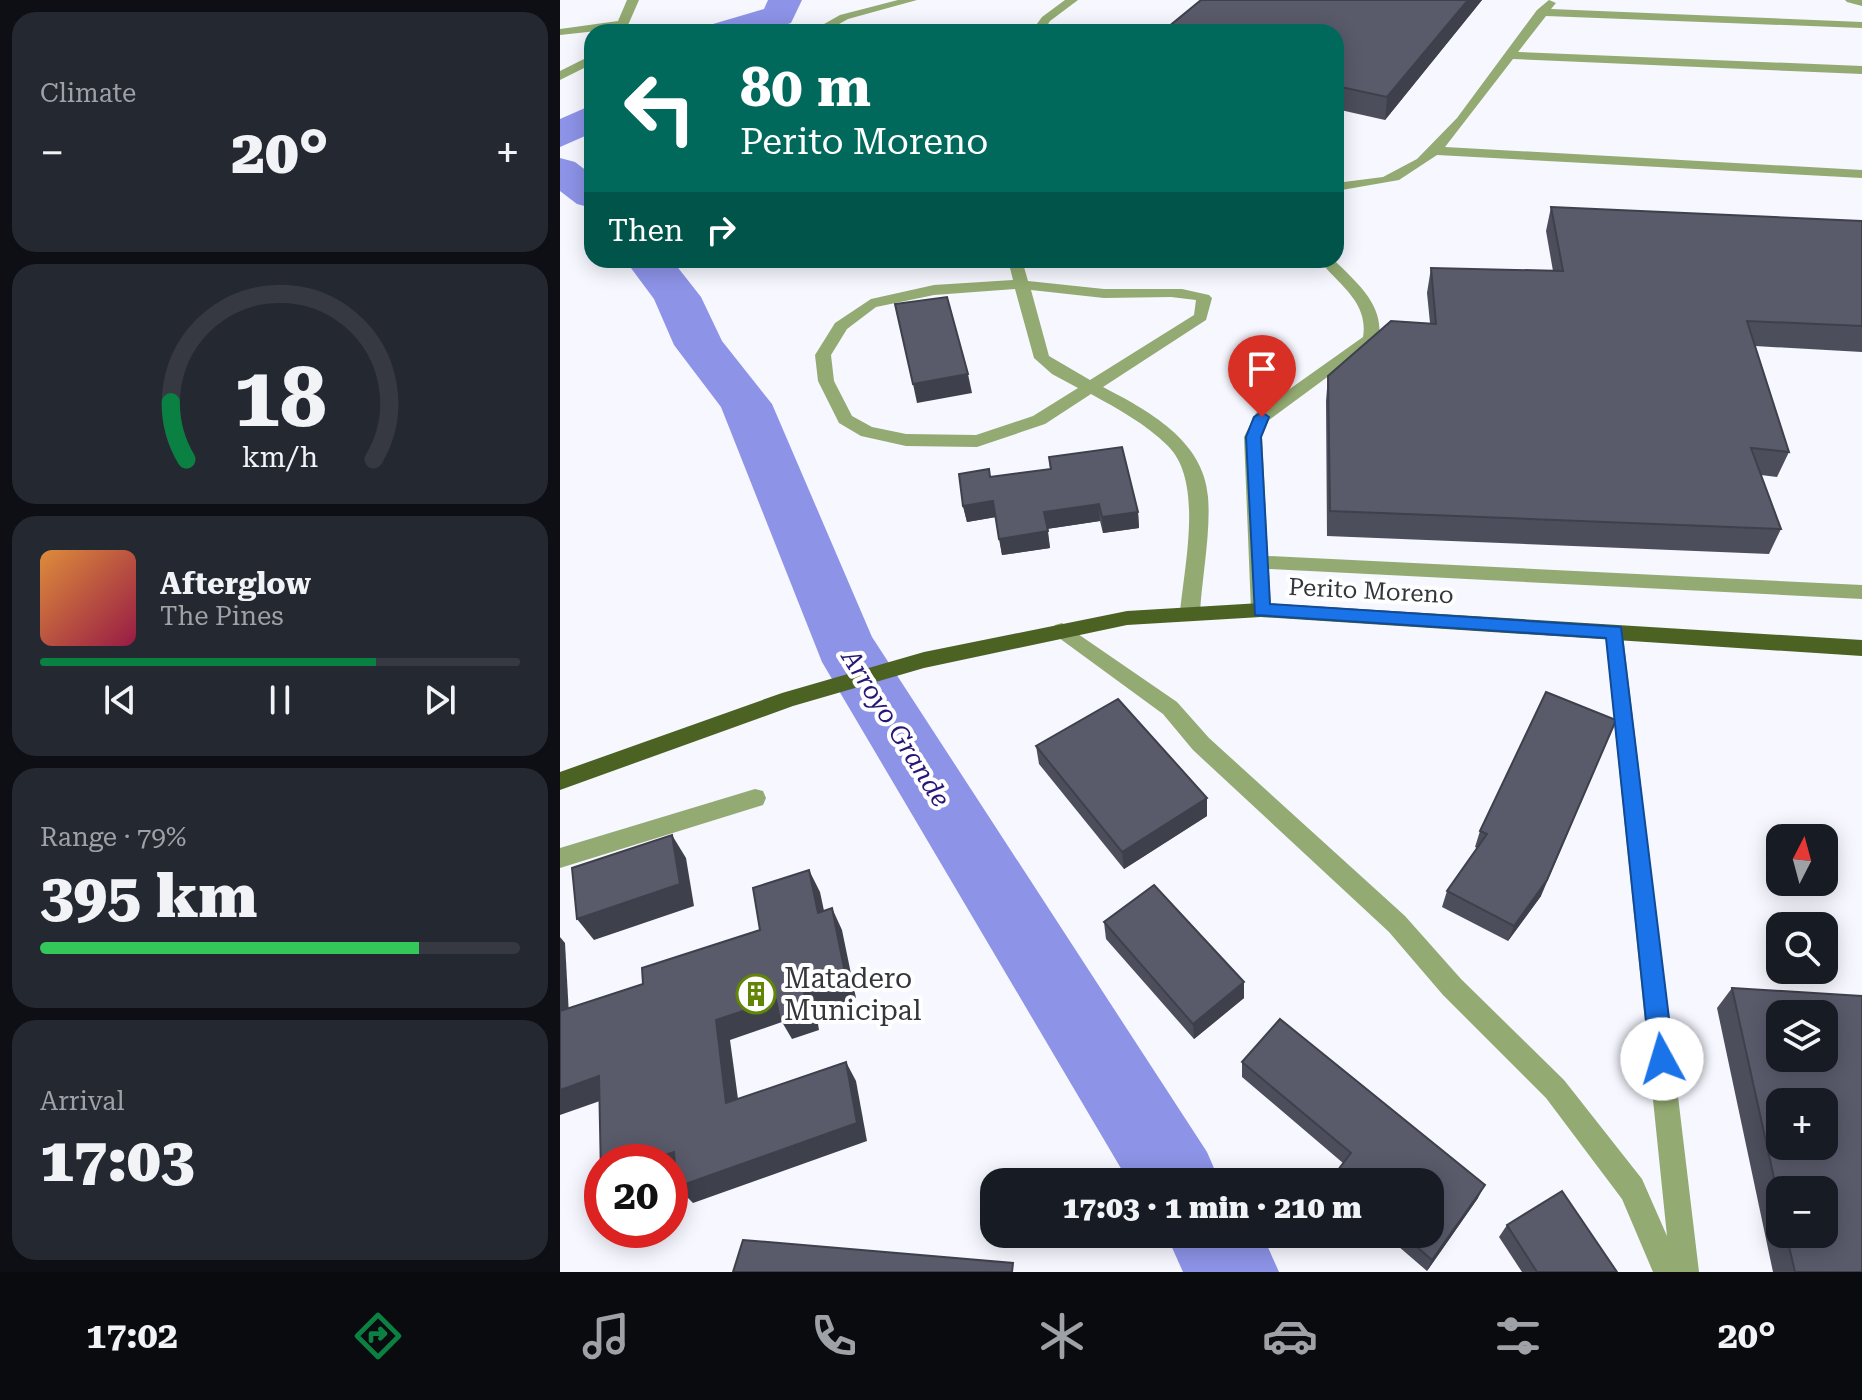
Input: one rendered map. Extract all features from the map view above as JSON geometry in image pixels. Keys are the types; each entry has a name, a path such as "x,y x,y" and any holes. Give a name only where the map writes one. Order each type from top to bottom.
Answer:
{"main road":[{"name":"Perito Moreno","path":"560,781 789,699 924,660 1127,618 1261,610 1862,648"}],"street":[{"path":"624,24 633,0"},
{"path":"831,24 844,17 911,0"},
{"path":"1043,24 1072,0"},
{"path":"1344,186 1382,182 1404,174 1437,151 1552,0"},
{"path":"1851,0 1862,3"},
{"path":"1044,3 1046,19"},
{"path":"1541,12 1862,25"},
{"path":"560,32 584,30"},
{"path":"1509,55 1862,70"},
{"path":"560,76 584,63"},
{"path":"1437,151 1862,174"},
{"path":"1017,268 1042,358 1058,370 1135,411 1176,443 1192,469 1199,496 1190,613"},
{"path":"1261,610 1253,437 1257,424 1262,417 1371,339 1375,325 1372,310 1333,268"},
{"path":"1021,284 1118,294 1184,291 1204,298 1201,317 1039,420 977,441 906,440 867,432 845,419 826,381 823,355 841,326 871,304 934,290 1021,284"},
{"path":"1261,562 1862,592"},
{"path":"1062,630 1170,708 1201,744 1397,924 1452,987 1555,1089 1632,1189 1668,1272"},
{"path":"1615,632 1685,1272"},
{"path":"560,858 755,798"}],"building":[{"path":"1201,0 1468,0 1387,97 1344,88 1344,24 1172,24"},
{"path":"1551,207 1862,221 1862,326 1747,321 1789,452 1751,448 1781,529 1330,511 1328,376 1391,321 1436,324 1431,268 1563,271"},
{"path":"947,297 968,374 913,384 895,304"},
{"path":"1122,447 1138,512 1102,517 1099,504 1044,512 1048,531 999,539 993,501 963,506 959,474 989,469 990,477 1051,469 1049,457"},
{"path":"1546,692 1616,720 1547,880 1514,926 1447,891 1487,834 1480,831"},
{"path":"1118,699 1207,798 1122,852 1036,746"},
{"path":"672,835 680,884 577,919 572,868"},
{"path":"809,870 818,913 832,908 846,978 804,992 808,1010 780,1019 776,1000 716,1020 726,1103 846,1062 857,1123 688,1183 688,1144 600,1144 599,1076 560,1090 560,1011 643,984 642,968 760,930 753,888"},
{"path":"1154,885 1244,982 1193,1024 1104,922"},
{"path":"1732,988 1862,996 1862,1272 1795,1272 1789,1248 1838,1248 1838,1176 1774,1176 1770,1160 1838,1160 1838,1088 1766,1088 1766,1142"},
{"path":"1280,1019 1485,1185 1444,1243 1444,1168 1339,1168 1351,1153 1242,1062"},
{"path":"1562,1191 1617,1272 1537,1272 1507,1225"},
{"path":"743,1240 1013,1263 1012,1272 733,1272"},
{"path":"1418,1248 1440,1248 1432,1260"}],"waterway":[{"name":"Arroyo Grande","path":"752,24 779,16 785,0"},
{"name":"Arroyo Grande","path":"560,135 584,122"},
{"name":"Arroyo Grande","path":"560,171 584,189"},
{"name":"Arroyo Grande","path":"654,268 677,297 699,345 746,404 844,645 1168,1168"},
{"name":"Arroyo Grande","path":"1219,1248 1234,1272"}],"place":[{"name":"Matadero Municipal","path":"756,994"}],"route":[{"path":"1262,417 1253,437 1261,610 1615,632 1662,1059"}]}
